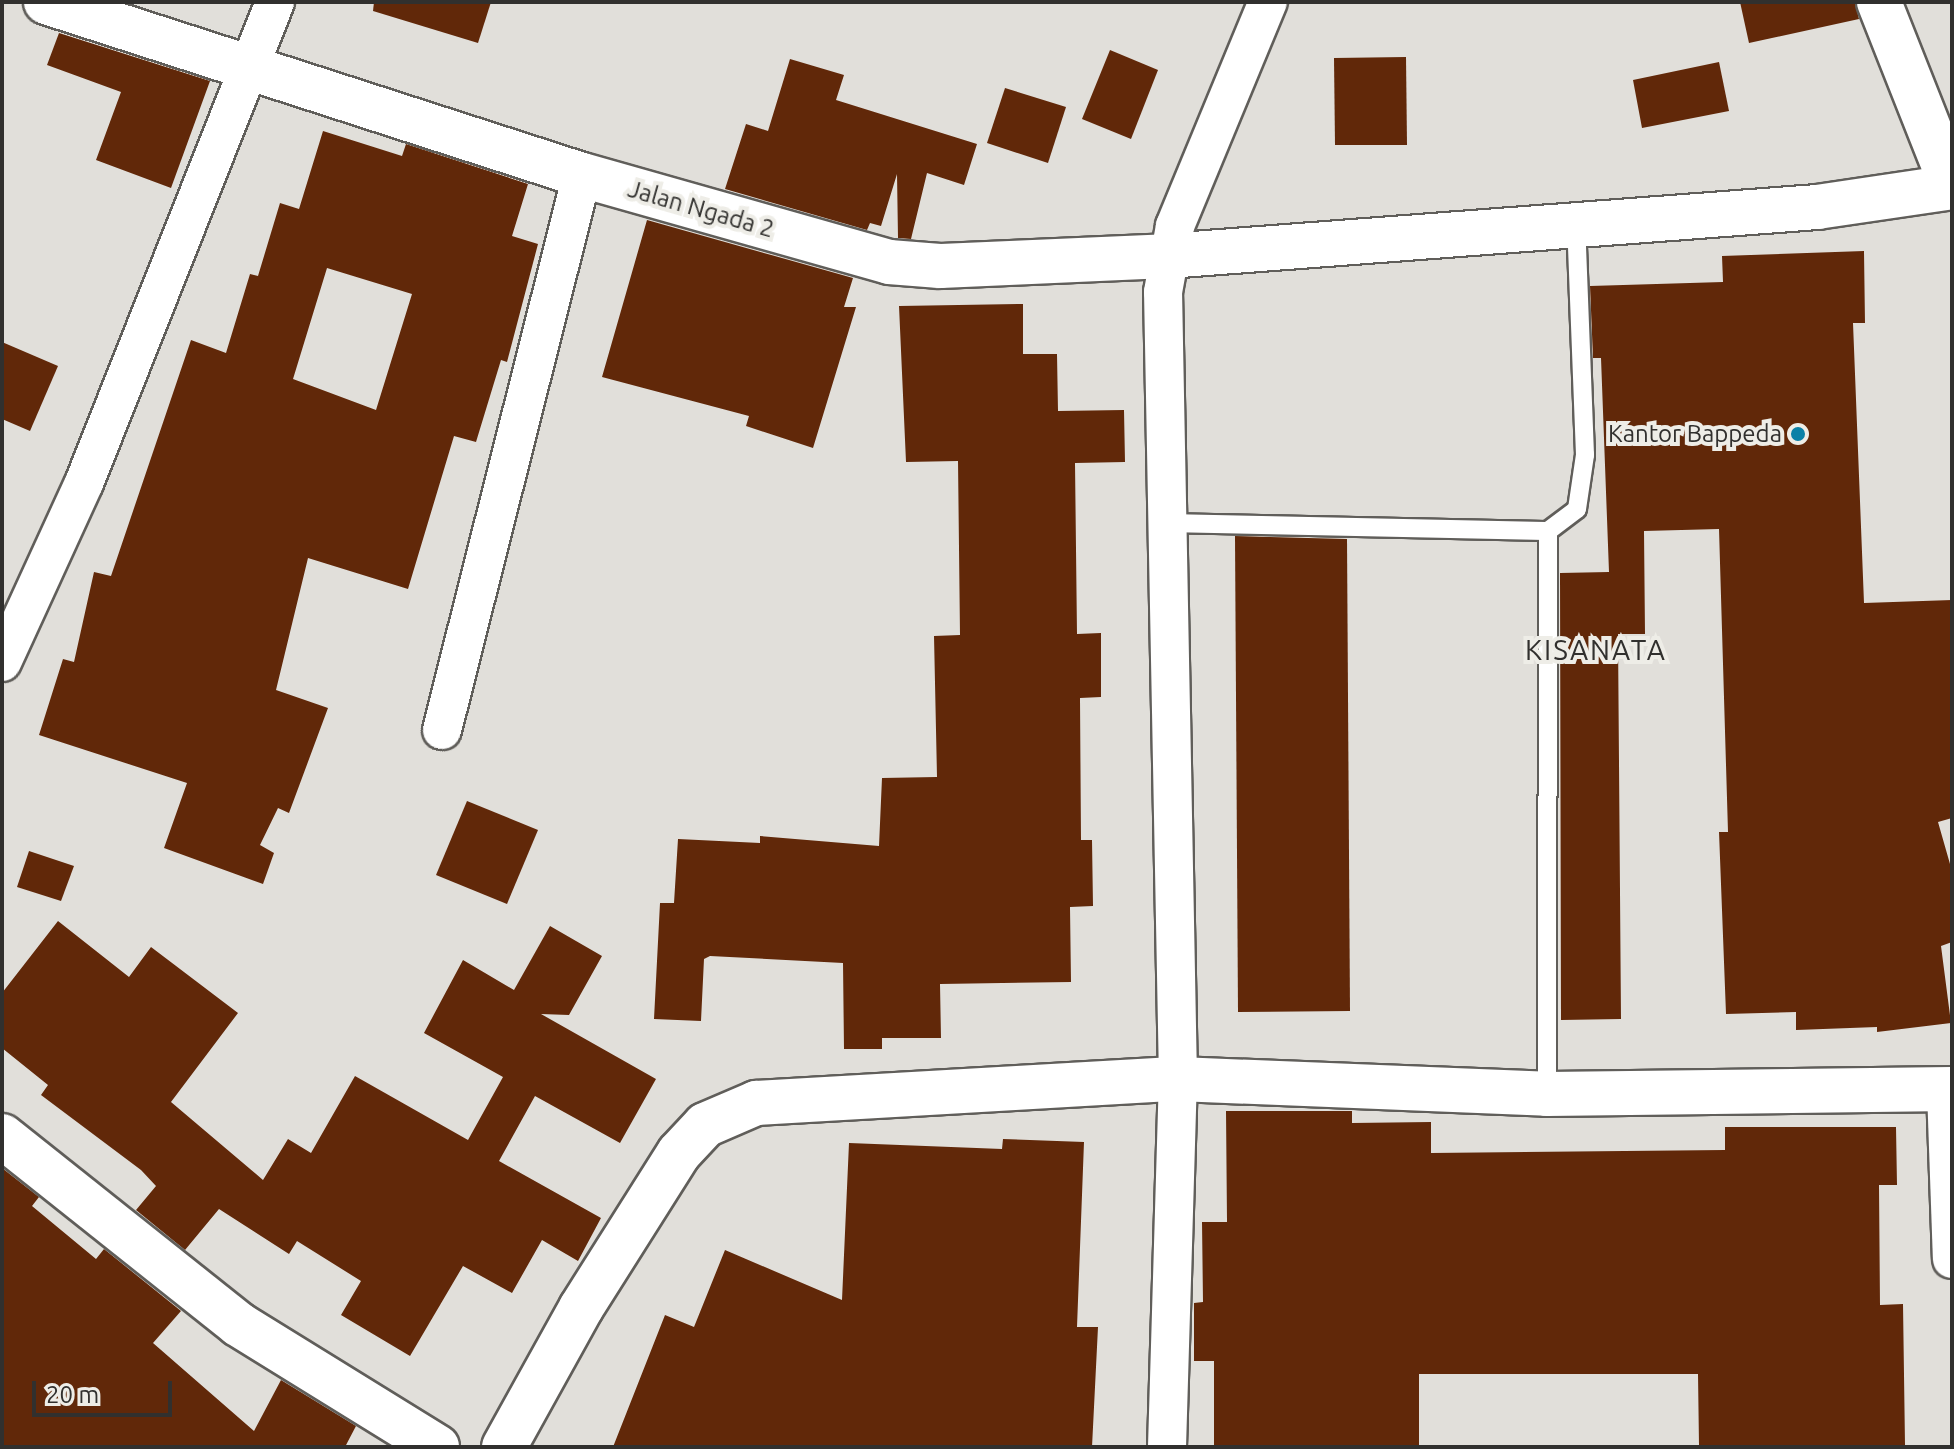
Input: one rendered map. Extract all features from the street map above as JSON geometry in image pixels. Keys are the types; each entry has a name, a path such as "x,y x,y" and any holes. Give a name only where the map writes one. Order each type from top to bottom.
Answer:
{"street":[{"name":"Jalan Ngada 2","path":"46,2 582,175 889,262 940,266 1167,256 1817,207 1952,187"},
{"path":"2,662 84,483 275,2"},
{"path":"1167,1447 1178,1079 1164,523 1167,256 1175,226 1268,2"},
{"path":"1879,2 1952,187"},
{"path":"442,730 582,175"},
{"path":"504,1447 640,1210 705,1125 756,1103 1178,1079 1547,1094 1949,1090 1952,1259"},
{"path":"2,1136 238,1324 437,1447"}],"lane":[{"path":"1164,523 1548,531 1577,509 1584,484 1576,225"},
{"path":"1547,1094 1548,531"}],"building":[{"path":"374,2 491,2 478,43 373,11"},
{"path":"1740,2 1855,2 1859,19 1749,43"},
{"path":"59,33 210,81 171,188 96,160 121,92 47,65"},
{"path":"1110,50 1158,70 1131,139 1082,119"},
{"path":"1406,57 1407,145 1335,145 1334,58"},
{"path":"790,59 844,75 836,100 977,144 964,185 927,173 911,239 898,238 897,174 881,226 870,223 867,230 725,189 746,124 768,131"},
{"path":"1719,62 1729,111 1642,128 1633,80"},
{"path":"1005,88 1066,107 1048,163 987,143"},
{"path":"323,131 402,156 406,144 528,184 512,236 538,244 507,362 501,360 476,442 454,436 408,589 308,558 276,690 328,708 289,813 278,808 260,845 274,853 263,884 164,848 187,783 39,735 63,659 74,662 94,572 111,576 191,340 226,353 250,274 258,276 280,203 299,209","holes":["327,268 412,294 376,410 293,379"]},
{"path":"647,220 853,278 844,307 856,307 813,448 746,426 749,416 602,377"},
{"path":"1864,251 1865,323 1853,323 1864,603 1952,600 1952,818 1938,822 1952,871 1952,942 1941,946 1951,1023 1877,1032 1877,1027 1796,1030 1796,1012 1726,1014 1719,832 1728,832 1719,529 1644,531 1645,634 1618,634 1621,1019 1561,1020 1560,573 1609,572 1601,358 1593,358 1590,286 1723,282 1722,256"},
{"path":"1023,304 1023,354 1057,354 1058,411 1124,410 1125,462 1075,463 1077,634 1101,633 1101,697 1080,698 1081,840 1092,840 1093,906 1070,907 1071,982 940,984 941,1038 882,1038 882,1049 844,1049 843,963 710,956 704,959 701,1021 654,1019 660,903 674,903 678,839 760,843 760,836 879,846 882,778 937,777 934,636 960,635 958,461 906,462 899,306"},
{"path":"2,342 58,366 30,431 2,419"},
{"path":"1235,536 1347,539 1350,1011 1238,1012"},
{"path":"467,801 538,830 507,904 436,875"},
{"path":"29,851 74,866 61,901 17,887"},
{"path":"58,921 129,977 151,947 238,1013 171,1102 263,1180 288,1139 311,1153 355,1076 468,1140 503,1077 424,1033 463,960 514,990 550,926 602,956 569,1015 541,1014 656,1079 620,1143 535,1096 499,1161 601,1218 578,1261 542,1240 512,1293 463,1266 410,1356 341,1315 361,1281 297,1241 289,1254 219,1209 185,1250 136,1210 156,1186 141,1170 41,1095 48,1085 2,1048 2,993"},
{"path":"1226,1111 1352,1111 1352,1123 1431,1122 1431,1153 1725,1150 1725,1127 1896,1127 1897,1185 1879,1185 1880,1305 1903,1304 1905,1445 1699,1446 1698,1374 1419,1374 1419,1447 1214,1447 1214,1361 1194,1361 1194,1303 1203,1302 1202,1222 1227,1222"},
{"path":"1003,1139 1084,1142 1077,1327 1098,1327 1092,1447 613,1447 665,1315 694,1327 725,1250 842,1300 849,1143 1002,1149"},
{"path":"2,1168 39,1197 32,1206 96,1259 104,1249 181,1311 153,1343 254,1431 281,1380 356,1426 345,1447 2,1447"}],"place":[{"name":"Kantor Bappeda","path":"1798,434"}],"district":[{"name":"KISANATA","path":"1596,650"}]}
